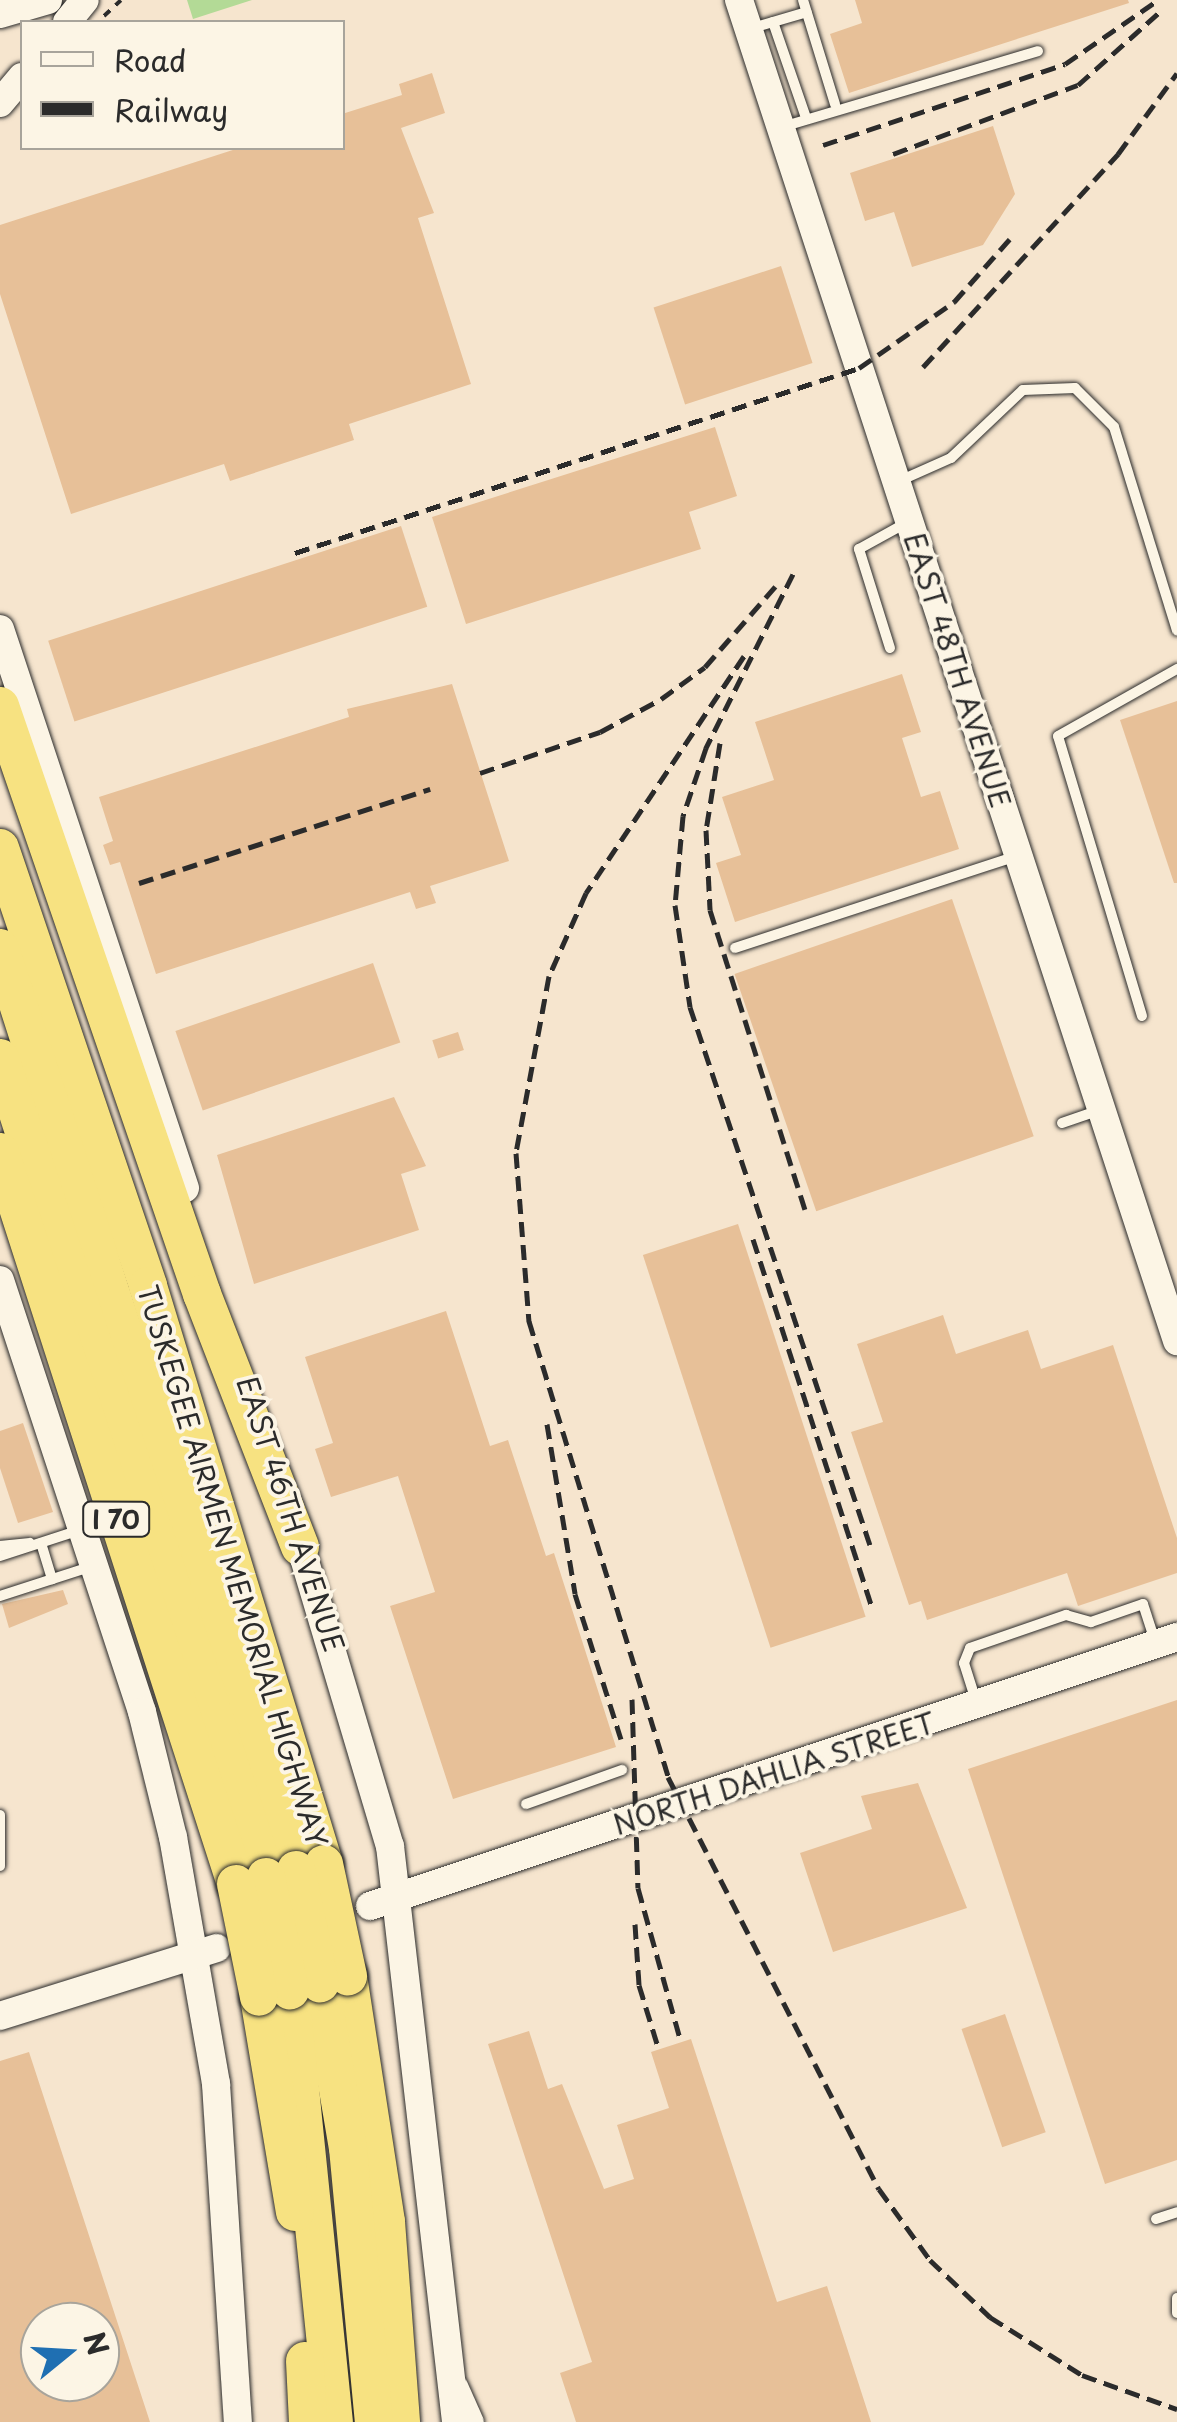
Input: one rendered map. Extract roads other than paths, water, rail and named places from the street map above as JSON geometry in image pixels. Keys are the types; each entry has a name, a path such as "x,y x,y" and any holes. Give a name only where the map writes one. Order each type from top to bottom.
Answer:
{"highway":[{"path":"1,708 202,1294 300,1548"},
{"path":"1,708 102,1086 112,1176"},
{"name":"TUSKEGEE AIRMEN MEMORIAL HIGHWAY","path":"0,848 112,1176 398,2369 403,2422"},
{"path":"0,948 280,1874"},
{"path":"0,1058 280,1874"},
{"name":"TUSKEGEE AIRMEN MEMORIAL HIGHWAY","path":"0,1152 280,1874 304,1986 296,2218 308,2422"},
{"path":"304,1986 334,2422"},
{"path":"304,1986 348,2148 374,2422"}],"main road":[{"path":"0,14 48,0"},
{"path":"69,20 86,0"},
{"name":"EAST 48TH AVENUE","path":"738,0 760,26 793,123 896,482 1177,1341"},
{"path":"0,102 20,78"},
{"name":"EAST 46TH AVENUE","path":"0,629 300,1548 399,1897 451,2370"},
{"path":"1,1285 156,1762 205,1952 238,2422"},
{"name":"NORTH DAHLIA STREET","path":"370,1906 1167,1641"},
{"path":"0,2016 205,1952"},
{"path":"451,2370 456,2422"}],"street":[{"name":"EAST 46TH AVENUE","path":"451,2370 474,2422"}],"lane":[{"path":"803,0 835,104"},
{"path":"760,26 808,12"},
{"path":"793,123 835,104 1038,52"},
{"path":"896,482 952,458 1023,390 1075,388 1114,427 1177,630"},
{"path":"890,648 859,549 909,522"},
{"path":"1142,1016 1058,736 1177,669"},
{"path":"735,948 1018,856"},
{"path":"1062,1123 1101,1109"},
{"path":"0,1556 82,1529"},
{"path":"0,1546 41,1543"},
{"path":"41,1543 52,1579"},
{"path":"0,1596 94,1566"},
{"path":"978,1706 964,1663 970,1648 1066,1616 1092,1622 1143,1604 1167,1641"},
{"path":"526,1804 622,1770"},
{"path":"0,1815 0,1866"},
{"path":"1156,2219 1177,2212"},
{"path":"1177,2298 1177,2314"}],"railway":[{"path":"823,145 1065,64 1158,0"},
{"path":"893,154 1078,85 1162,10"},
{"path":"923,367 1118,154 1177,73"},
{"path":"295,553 859,368 954,302 1015,233"},
{"path":"793,574 706,748 683,816 675,905 690,1007 870,1545"},
{"path":"480,773 600,732 661,699 705,667 780,581"},
{"path":"744,656 586,893 549,976 516,1153 529,1321 668,1777 879,2189 930,2260 990,2317 1082,2375 1177,2409"},
{"path":"720,743 706,830 710,910 806,1212"},
{"path":"139,883 430,789"},
{"path":"753,1239 873,1610"},
{"path":"547,1424 575,1594 621,1739"},
{"path":"632,1699 638,1888 681,2042"},
{"path":"635,1924 639,1985 659,2050"}]}
